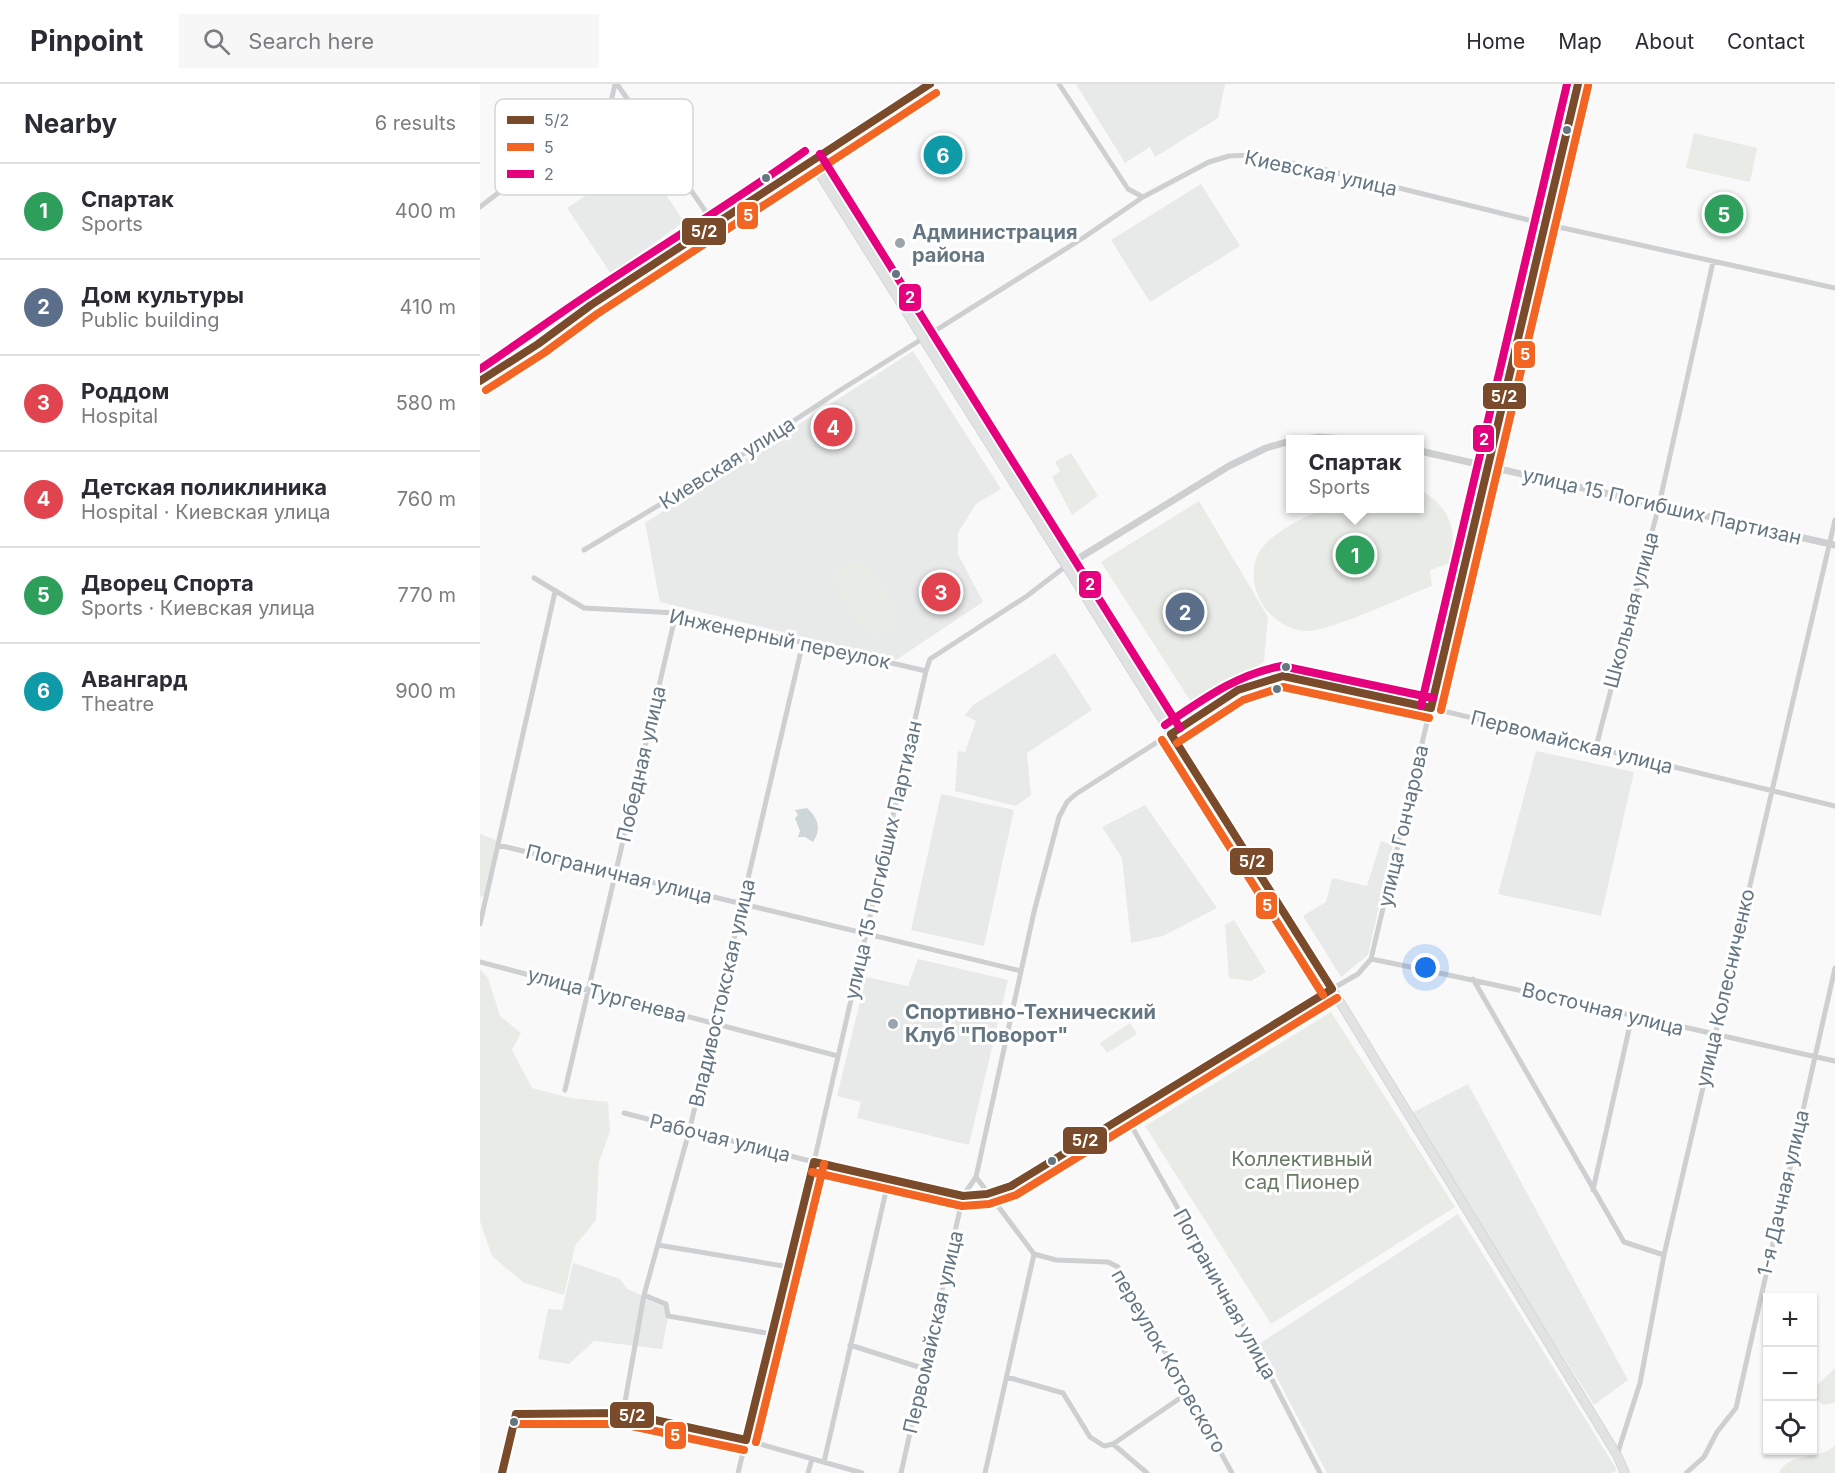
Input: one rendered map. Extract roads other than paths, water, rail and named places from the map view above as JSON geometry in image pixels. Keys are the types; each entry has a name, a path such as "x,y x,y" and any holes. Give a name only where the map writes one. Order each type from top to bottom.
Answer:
{"main road":[{"path":"480,381 811,160 1332,989 1617,1455 1625,1473"}],"street":[{"path":"612,99 616,84"},
{"path":"616,84 626,99"},
{"path":"811,160 930,84"},
{"path":"1059,84 1128,189 1143,197"},
{"name":"улица Гончарова","path":"1371,959 1490,467 1578,84"},
{"name":"Киевская улица","path":"584,550 731,462 1083,238 1143,197 1209,162 1229,156 1253,155 1326,170 1545,224 1835,288"},
{"path":"480,207 496,195"},
{"path":"693,195 714,225"},
{"name":"Школьная улица","path":"1596,747 1659,506 1713,262"},
{"path":"926,670 930,659 1028,596 1066,566 1229,466 1266,448 1286,442"},
{"name":"улица 15 Погибших Партизан","path":"1424,452 1832,544"},
{"name":"улица Колесниченко","path":"1617,1455 1640,1383 1664,1255 1771,792 1832,544 1835,520"},
{"name":"Инженерный переулок","path":"534,578 584,608 676,614 926,670"},
{"path":"480,924 555,592"},
{"name":"Победная улица","path":"565,1090 676,614"},
{"name":"Владивостокская улица","path":"622,1413 644,1295 690,1128 803,642"},
{"name":"улица 15 Погибших Партизан","path":"738,1473 814,1162 926,670"},
{"name":"Первомайская улица","path":"901,1473 963,1196 976,1177 1021,971 1059,817 1066,802 1245,686 1266,678 1283,676 1596,747 1835,807"},
{"name":"Пограничная улица","path":"498,844 1021,971"},
{"path":"1332,989 1358,974 1371,959"},
{"name":"Восточная улица","path":"1371,959 1473,979 1715,1036 1835,1061"},
{"name":"улица Тургенева","path":"480,962 838,1056"},
{"name":"1-я Дачная улица","path":"1686,1473 1704,1457 1717,1432 1736,1408 1835,968"},
{"path":"1473,979 1624,1242 1664,1255"},
{"name":"Рабочая улица","path":"624,1113 690,1128 814,1162 963,1196 987,1194 1011,1186 1332,989"},
{"path":"1593,1190 1632,1016"},
{"name":"Пограничная улица","path":"1126,1116 1248,1333 1320,1473"},
{"path":"976,1177 1034,1254 985,1473"},
{"path":"824,1462 889,1178"},
{"path":"658,1245 789,1267"},
{"name":"переулок Котовского","path":"1034,1254 1056,1260 1114,1263 1189,1392 1232,1473"},
{"path":"644,1295 666,1304 668,1316 772,1334"},
{"path":"850,1345 925,1369"},
{"path":"1007,1377 1057,1389 1067,1399 1090,1437 1104,1446 1113,1444 1189,1392"},
{"path":"502,1473 516,1414 622,1413 746,1440 862,1473"},
{"path":"1113,1444 1147,1473"},
{"path":"808,1473 812,1459"}],"place":[{"name":"Авангард","path":"943,155"},
{"name":"Дворец Спорта","path":"1724,214"},
{"name":"Администрация района","path":"900,243"},
{"name":"Детская поликлиника","path":"833,427"},
{"name":"Спартак","path":"1355,555"},
{"name":"Роддом","path":"941,592"},
{"name":"Дом культуры","path":"1185,612"},
{"name":"Спортивно-Технический Клуб \"Поворот\"","path":"893,1024"}],"park label":[{"name":"Коллективный сад Пионер","path":"1302,1170"}]}
